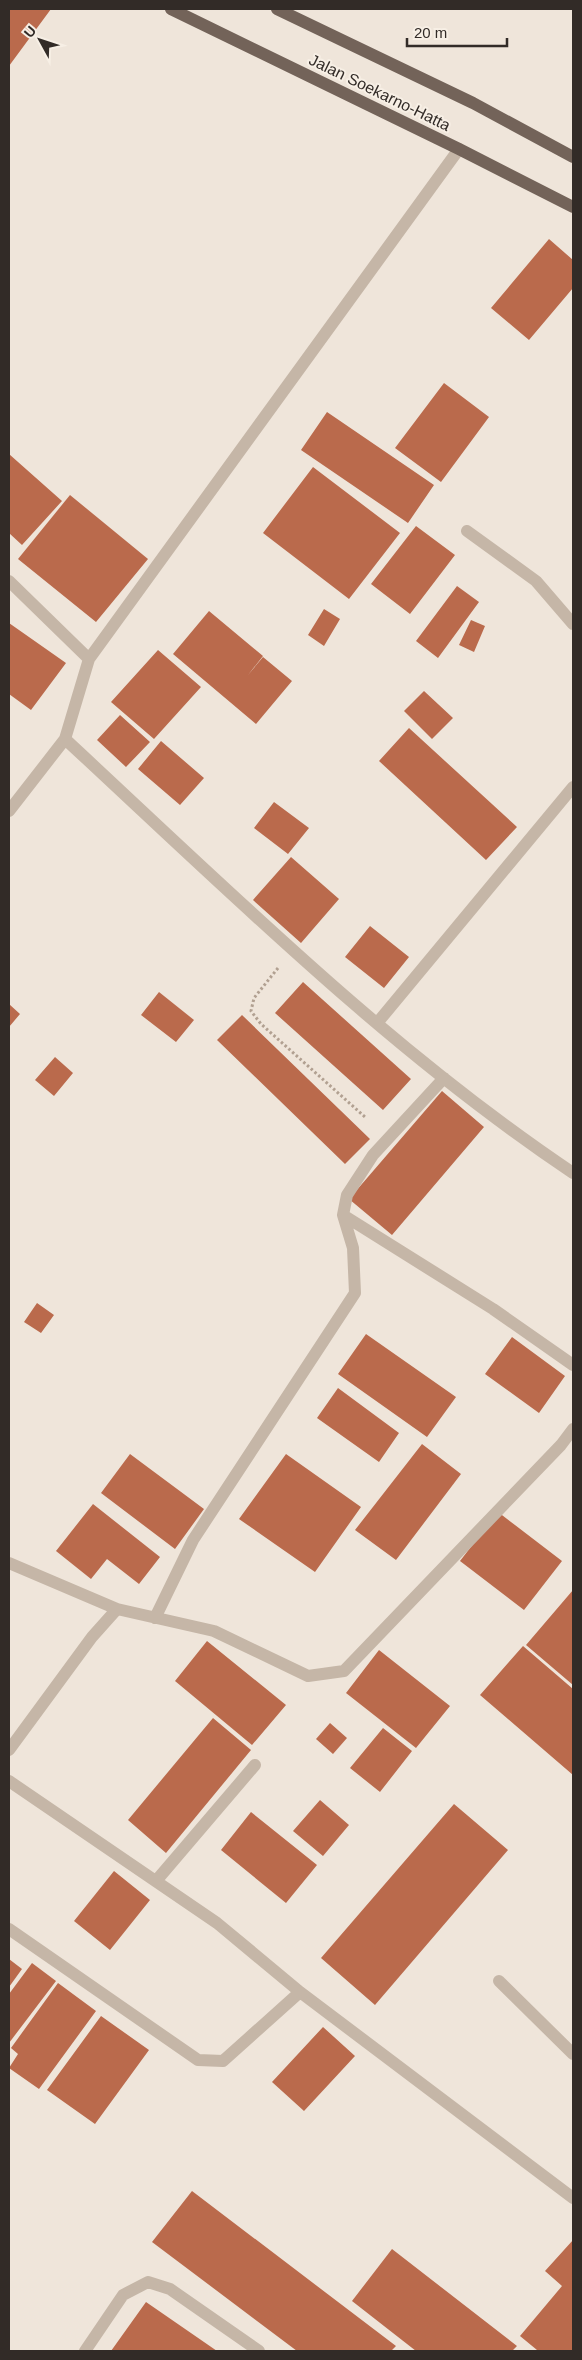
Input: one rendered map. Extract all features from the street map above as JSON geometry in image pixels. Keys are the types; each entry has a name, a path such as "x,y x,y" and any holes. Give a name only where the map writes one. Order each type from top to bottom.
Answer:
{"main road":[{"name":"Jalan Soekarno-Hatta","path":"171,9 459,149 573,207"},
{"name":"Jalan Soekarno-Hatta","path":"277,9 473,102 573,157"}],"street":[{"path":"9,811 65,739 89,659 459,149"},
{"path":"467,531 536,581 573,624"},
{"path":"9,581 89,659"},
{"path":"65,739 293,950 444,1078 492,1116 573,1173"},
{"path":"378,1022 573,787"},
{"path":"155,1618 193,1540 355,1294 353,1248 343,1215 347,1194 373,1155 444,1078"},
{"path":"343,1215 493,1309 573,1364"},
{"path":"9,1563 117,1609 214,1631 308,1676 344,1672 561,1445 573,1429"},
{"path":"9,1749 92,1637 117,1609"},
{"path":"156,1881 255,1765"},
{"path":"9,1781 217,1923 300,1992 573,2198"},
{"path":"9,1929 198,2060 223,2061 300,1992"},
{"path":"499,1981 573,2054"},
{"path":"85,2351 123,2295 148,2282 170,2289 259,2351"}],"path":[{"path":"293,950 254,998 251,1011 261,1024 365,1117"}],"building":[{"path":"9,9 51,9 9,66"},
{"path":"549,239 573,260 573,288 529,340 491,308"},
{"path":"444,383 489,417 441,482 395,448"},
{"path":"327,412 434,485 408,523 301,450"},
{"path":"9,454 62,501 22,545 9,533"},
{"path":"313,467 400,533 349,599 263,533"},
{"path":"70,495 148,559 96,622 18,559"},
{"path":"416,526 455,555 410,614 371,584"},
{"path":"457,586 479,602 438,658 416,641"},
{"path":"324,609 340,619 324,646 308,635"},
{"path":"209,611 263,656 248,675 263,657 292,681 256,724 173,654"},
{"path":"471,620 485,626 474,652 459,645"},
{"path":"9,623 66,663 31,710 9,694"},
{"path":"158,650 201,687 154,739 111,702"},
{"path":"424,691 453,718 432,739 404,711"},
{"path":"120,715 150,742 126,767 97,740"},
{"path":"409,728 517,827 486,860 379,761"},
{"path":"161,741 204,778 180,805 138,769"},
{"path":"274,802 309,828 288,854 254,828"},
{"path":"291,857 339,899 301,943 253,900"},
{"path":"370,926 409,957 384,988 345,957"},
{"path":"303,982 411,1079 383,1110 275,1013"},
{"path":"159,992 194,1020 176,1042 141,1015"},
{"path":"9,1004 20,1014 9,1027"},
{"path":"242,1015 370,1139 345,1164 217,1040"},
{"path":"55,1057 73,1073 54,1096 35,1080"},
{"path":"442,1091 484,1127 392,1235 349,1199"},
{"path":"37,1303 54,1315 41,1333 24,1322"},
{"path":"366,1334 456,1397 427,1437 338,1374"},
{"path":"512,1337 565,1376 539,1413 485,1374"},
{"path":"338,1388 399,1433 379,1462 317,1418"},
{"path":"422,1444 461,1474 396,1560 355,1530"},
{"path":"130,1454 204,1509 175,1549 101,1493"},
{"path":"286,1454 361,1507 315,1572 239,1519"},
{"path":"93,1504 160,1557 139,1584 107,1559 91,1579 56,1551"},
{"path":"498,1512 562,1561 524,1610 460,1561"},
{"path":"573,1590 573,1685 526,1645"},
{"path":"207,1641 286,1705 252,1745 175,1681"},
{"path":"523,1646 573,1689 573,1775 480,1695"},
{"path":"379,1650 450,1706 416,1748 346,1693"},
{"path":"213,1718 251,1750 166,1853 128,1820"},
{"path":"330,1723 347,1738 333,1754 316,1739"},
{"path":"383,1728 412,1751 380,1792 350,1768"},
{"path":"320,1800 349,1825 323,1856 293,1831"},
{"path":"454,1804 508,1850 375,2005 321,1958"},
{"path":"251,1812 317,1865 286,1903 221,1850"},
{"path":"114,1871 150,1900 110,1950 74,1921"},
{"path":"9,1959 22,1969 9,1987"},
{"path":"32,1963 56,1981 9,2043 9,1994"},
{"path":"58,1983 96,2011 39,2089 9,2068 18,2054 11,2048"},
{"path":"101,2016 149,2050 95,2124 47,2090"},
{"path":"323,2027 355,2056 304,2111 272,2082"},
{"path":"192,2191 396,2346 391,2351 297,2351 152,2242"},
{"path":"573,2240 573,2351 536,2351 520,2336 562,2286 545,2271"},
{"path":"392,2249 517,2346 512,2351 416,2351 352,2301"},
{"path":"146,2302 217,2351 111,2351"}]}
